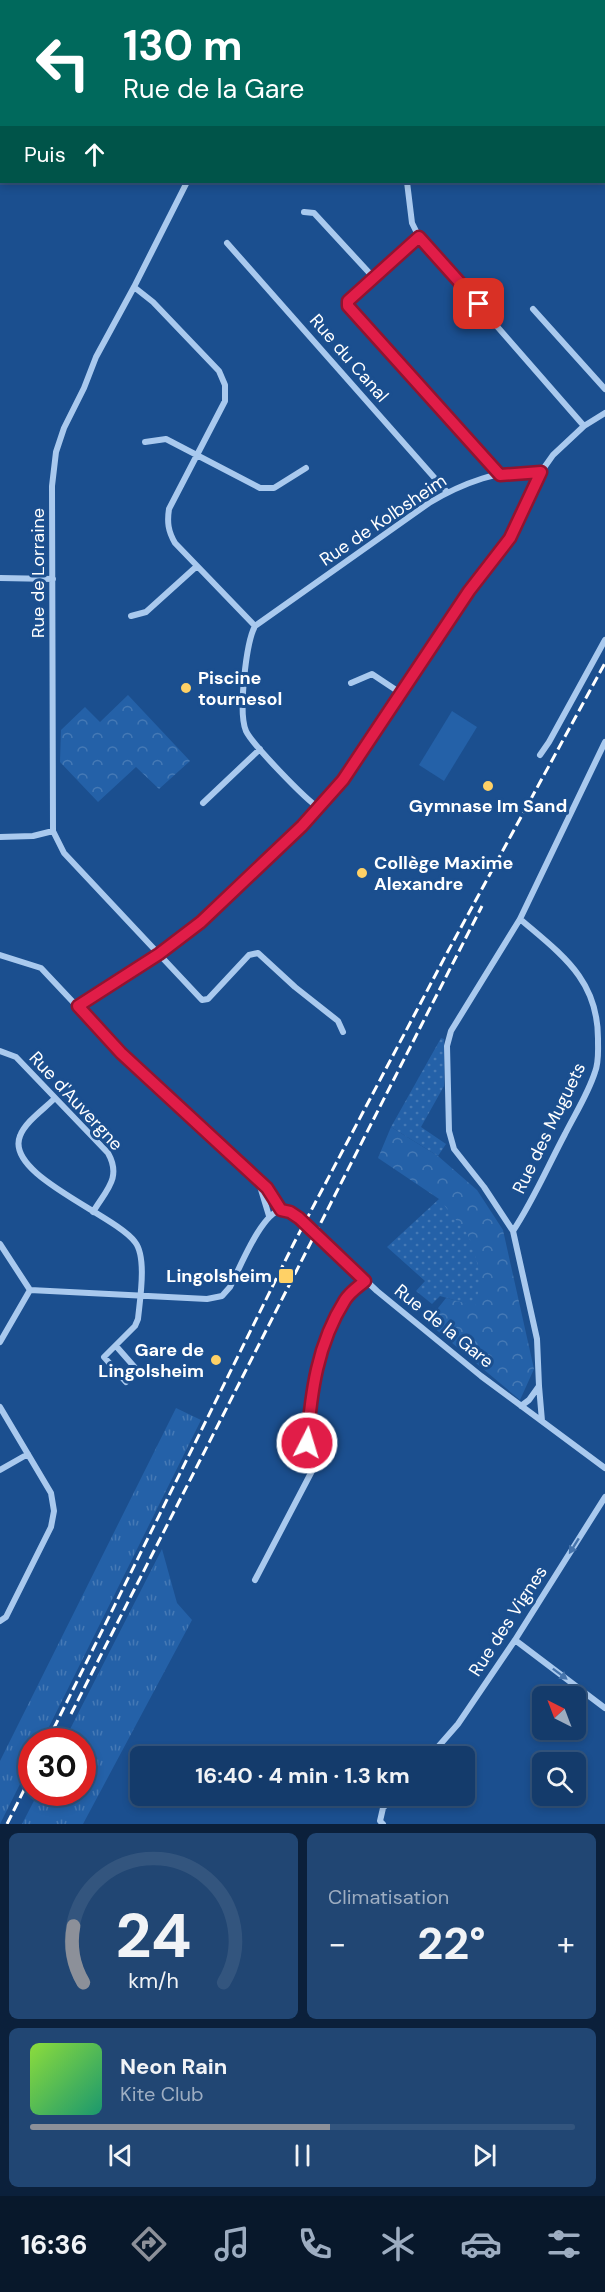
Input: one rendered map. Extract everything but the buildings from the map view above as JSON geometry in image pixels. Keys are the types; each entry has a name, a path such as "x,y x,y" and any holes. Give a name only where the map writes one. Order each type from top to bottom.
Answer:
{"street":[{"name":"Rue de Lorraine","path":"186,183 96,357 64,428 56,453 52,486 53,831 64,853 202,1000 208,999 249,955 258,953 295,987 338,1021 343,1032"},
{"path":"407,183 412,223 419,237 585,426"},
{"path":"304,212 314,213 374,278"},
{"path":"419,237 348,301 348,306 500,475"},
{"name":"Rue du Canal","path":"227,243 447,492"},
{"path":"134,287 153,302 219,371 225,384 225,401 169,509 167,522 175,543 255,626 248,645 242,710 245,730 260,749 319,808"},
{"path":"533,309 605,389"},
{"path":"78,1006 159,954 201,922 319,808 343,780 469,591 510,538 541,472 564,443 605,413"},
{"path":"145,442 166,439 260,488 273,488 306,468"},
{"name":"Rue de Kolbsheim","path":"255,626 447,492 478,480 500,475 541,472"},
{"path":"131,616 146,612 197,566"},
{"path":"0,578 53,579"},
{"path":"540,755 605,640"},
{"path":"351,683 372,674 402,694"},
{"path":"542,1421 537,1339 513,1231 484,1187 454,1149 449,1131 447,1046 452,1031 520,919 605,742"},
{"path":"203,803 260,749"},
{"path":"0,837 33,836 53,831"},
{"name":"Rue des Muguets","path":"513,1231 584,1097 596,1072 598,1058 595,1003 578,973 559,952 520,919"},
{"path":"0,955 41,968 121,1053 267,1188 281,1210 269,1216 261,1227 230,1287 222,1296 207,1299 30,1290"},
{"name":"Rue d'Auvergne","path":"0,1050 16,1057 108,1153 114,1164 115,1176 93,1212"},
{"path":"54,1099 24,1128 18,1146 20,1155 47,1183 124,1231 136,1243 141,1257 138,1318 135,1326 104,1358 126,1382 138,1371 116,1346"},
{"path":"258,1180 269,1216"},
{"name":"Rue de la Gare","path":"281,1210 290,1212 299,1218 365,1281 481,1376 605,1468"},
{"path":"0,1244 30,1290"},
{"path":"255,1580 312,1471 307,1443 310,1402 315,1373 326,1337 345,1300 365,1281"},
{"path":"0,1342 30,1290"},
{"path":"521,1406 539,1386"},
{"path":"0,1407 51,1493 54,1512 51,1527 6,1617 0,1621"},
{"path":"0,1470 28,1454"},
{"name":"Rue des Vignes","path":"439,1746 458,1724 515,1640 605,1497"},
{"path":"515,1640 605,1708"},
{"path":"383,1824 380,1821 385,1806"}],"green space":[{"path":"128,695 190,761 159,789 136,767 98,802 60,762 61,730 85,707 100,722"},
{"path":"452,711 477,727 444,781 419,765"},
{"path":"441,1038 444,1039 444,1086 421,1127 446,1144 438,1156 391,1127"},
{"path":"391,1127 438,1156 477,1190 503,1230 534,1369 520,1400 427,1322 446,1298 475,1305 439,1199 378,1158"},
{"path":"439,1199 466,1232 473,1245 481,1280 475,1306 440,1296 432,1304 416,1291 425,1281 387,1247"},
{"path":"176,1408 201,1420 48,1728 18,1728 18,1788 0,1824 0,1761"},
{"path":"162,1549 177,1603 192,1620 96,1800 96,1728 71,1728"},
{"path":"31,1806 93,1806 83,1824 22,1824"}],"railway":[{"path":"54,1728 294,1243 447,953 605,663"},
{"path":"71,1714 482,906"},
{"path":"7,1824 18,1802"}],"place":[{"name":"Piscine tournesol","path":"186,688"},
{"name":"Gymnase Im Sand","path":"488,786"},
{"name":"Collège Maxime Alexandre","path":"362,873"},
{"name":"Lingolsheim","path":"286,1276"},
{"name":"Gare de Lingolsheim","path":"216,1360"}],"route":[{"path":"307,1443 312,1389 326,1337 345,1300 365,1281 299,1218 290,1212 281,1210 267,1188 121,1053 78,1006 159,954 201,922 242,885 319,808 343,780 469,591 510,538 541,472 500,475 348,306 348,301 419,237 479,304"}]}
